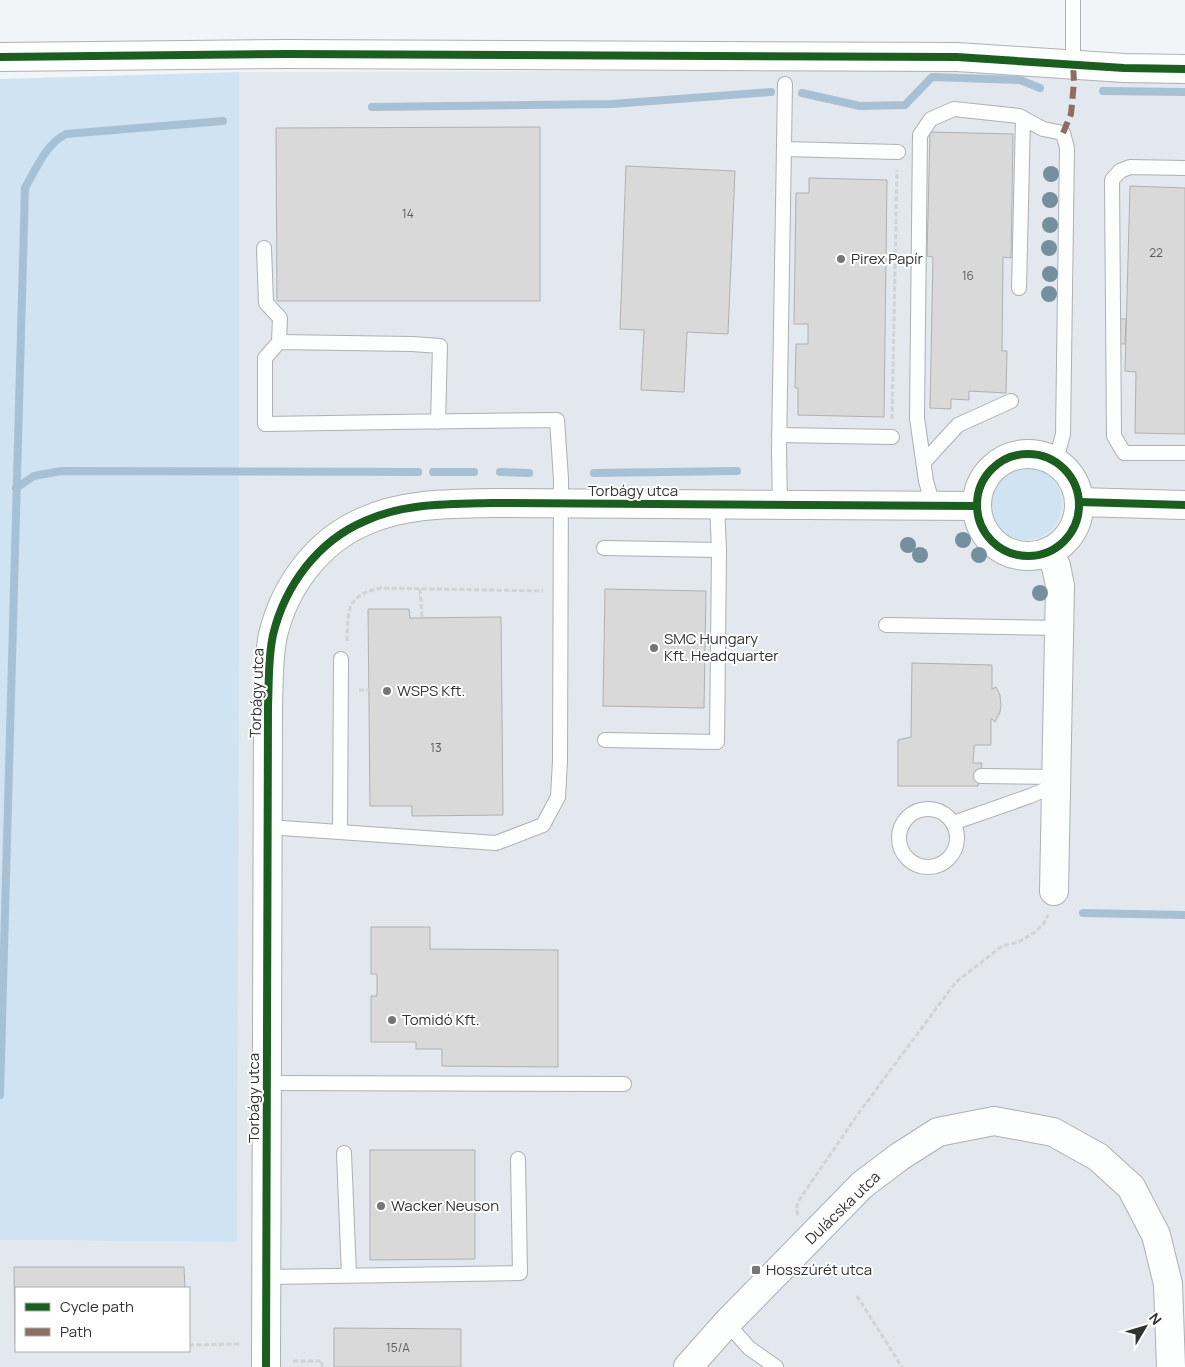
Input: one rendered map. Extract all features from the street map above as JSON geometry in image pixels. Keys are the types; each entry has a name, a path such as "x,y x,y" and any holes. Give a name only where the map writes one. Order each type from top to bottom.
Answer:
{"street":[{"path":"0,57 297,54 957,57 1124,68 1185,69"},
{"path":"1032,454 1052,460 1065,471 1075,485 1079,502 1077,518 1071,532 1061,544 1048,552 1028,556 1008,553 992,542 981,525 977,506 981,485 993,468 1011,457 1032,454"},
{"path":"1079,502 1185,505"},
{"name":"Torbágy utca","path":"279,1364 267,1277 268,706 273,636 290,589 304,568 319,551 341,534 366,520 418,507 492,503 977,506"},
{"path":"1048,552 1058,574 1059,628 1054,891"},
{"name":"Dulácska utca","path":"688,1367 727,1323 862,1186 900,1156 938,1132 994,1121 1053,1132 1098,1157 1131,1187 1156,1235 1168,1284 1171,1367"}],"lane":[{"path":"1073,0 1073,64"},
{"path":"780,505 779,435 785,84"},
{"path":"933,506 926,481 917,418 920,135 931,119 954,109 1019,116 1044,129 1063,133 1067,148 1063,434 1059,449 1052,460"},
{"path":"1019,288 1023,118"},
{"path":"784,148 898,152"},
{"path":"1185,168 1130,167 1120,171 1112,180 1114,436 1124,453 1185,453"},
{"path":"264,248 266,303 280,318 279,342 265,358 265,424 557,420 562,504 560,761 558,797 543,825 496,842 268,826"},
{"path":"279,342 440,346 438,422"},
{"path":"924,462 958,425 1011,401"},
{"path":"779,435 892,437"},
{"path":"605,740 717,742 719,550 717,505"},
{"path":"604,548 719,550"},
{"path":"886,625 1059,628"},
{"path":"340,831 341,659"},
{"path":"981,776 1056,781"},
{"path":"953,823 1030,796 1056,781"},
{"path":"920,809 931,809 941,812 953,823 957,839 955,850 948,859 939,865 926,867 914,864 904,856 899,844 899,832 903,822 910,814 920,809"},
{"path":"267,1083 624,1084"},
{"path":"344,1153 349,1275"},
{"path":"267,1277 520,1273 518,1159"},
{"path":"727,1323 748,1348 776,1367"}],"path":[{"path":"892,437 898,152"},
{"path":"341,659 347,647 348,610 356,598 369,591 382,588 561,591"},
{"path":"420,589 422,618"},
{"path":"816,1233 797,1214 796,1206 858,1114 956,982 1002,946 1019,942 1035,932 1044,923 1051,911 1054,891"},
{"path":"857,1296 902,1367"},
{"path":"190,1345 242,1344"},
{"path":"279,1364 322,1361 322,1367"}],"shaded area":[{"path":"1070,70 1185,75 1185,1367 0,1367 0,1240 236,1242 239,72"},
{"path":"239,72 237,1242 0,1240 0,79"},
{"path":"1033,468 1052,478 1060,490 1062,504 1060,518 1052,530 1040,538 1019,540 1000,530 992,518 990,497 1000,478 1012,470"}],"building":[{"path":"540,127 540,301 277,301 276,128"},
{"path":"930,132 1013,134 1011,258 1003,257 1002,351 1007,351 1006,393 969,391 969,400 951,399 951,409 930,408 933,257 927,256"},
{"path":"626,166 735,171 728,334 687,332 684,392 641,390 644,330 620,329"},
{"name":"Pirex Papír","path":"809,178 887,180 884,417 798,415 798,388 795,388 796,344 808,344 808,324 794,324 796,193 809,193"},
{"path":"1130,186 1185,188 1185,434 1135,433 1136,372 1125,371"},
{"path":"1108,318 1126,319 1125,344 1107,343"},
{"name":"SMC Hungary Kft. Headquarter","path":"605,589 706,591 704,708 603,706"},
{"path":"368,609 409,609 410,618 501,617 503,815 412,816 412,806 370,806"},
{"path":"912,663 992,665 992,689 996,687 1000,695 1001,706 995,722 991,718 991,745 975,745 974,747 973,763 982,763 978,786 898,786 898,740 911,737"},
{"path":"371,927 430,927 430,949 558,950 558,1067 442,1066 442,1049 416,1049 416,1042 371,1042 371,996 377,996 377,974 371,974"},
{"path":"370,1150 475,1150 475,1259 370,1260"},
{"path":"14,1267 184,1267 185,1287 15,1287 15,1344"},
{"path":"334,1328 461,1329 461,1367 334,1367"}],"waterway":[{"path":"802,93 860,106 905,105 932,77 1020,80 1040,88"},
{"path":"1103,91 1185,92"},
{"path":"372,107 612,104 771,92"},
{"path":"0,1095 25,188 47,150 66,134 223,121"},
{"path":"16,488 34,476 61,471 418,472"},
{"path":"594,473 737,471"},
{"path":"433,472 474,472"},
{"path":"500,472 529,473"},
{"path":"1083,913 1185,915"}],"marked path":[{"path":"1063,133 1071,114 1074,82 1073,64"}],"cycle path":[{"path":"0,57 287,54 957,57 1124,68 1185,69"},
{"path":"1028,454 1047,458 1064,469 1075,486 1079,505 1075,524 1064,541 1047,552 1028,556 1009,552 992,541 981,524 977,505 981,486 992,469 1009,458 1028,454"},
{"path":"1079,502 1185,505"},
{"path":"266,1367 269,670 271,644 278,617 295,582 306,567 332,540 365,521 395,511 427,506 492,503 977,506"}],"place":[{"name":"Pirex Papír","path":"841,259"},
{"name":"SMC Hungary Kft. Headquarter","path":"654,648"},
{"name":"WSPS Kft.","path":"387,691"},
{"name":"Tomidó Kft.","path":"392,1020"},
{"name":"Wacker Neuson","path":"381,1206"},
{"name":"Hosszúrét utca","path":"756,1270"}]}
